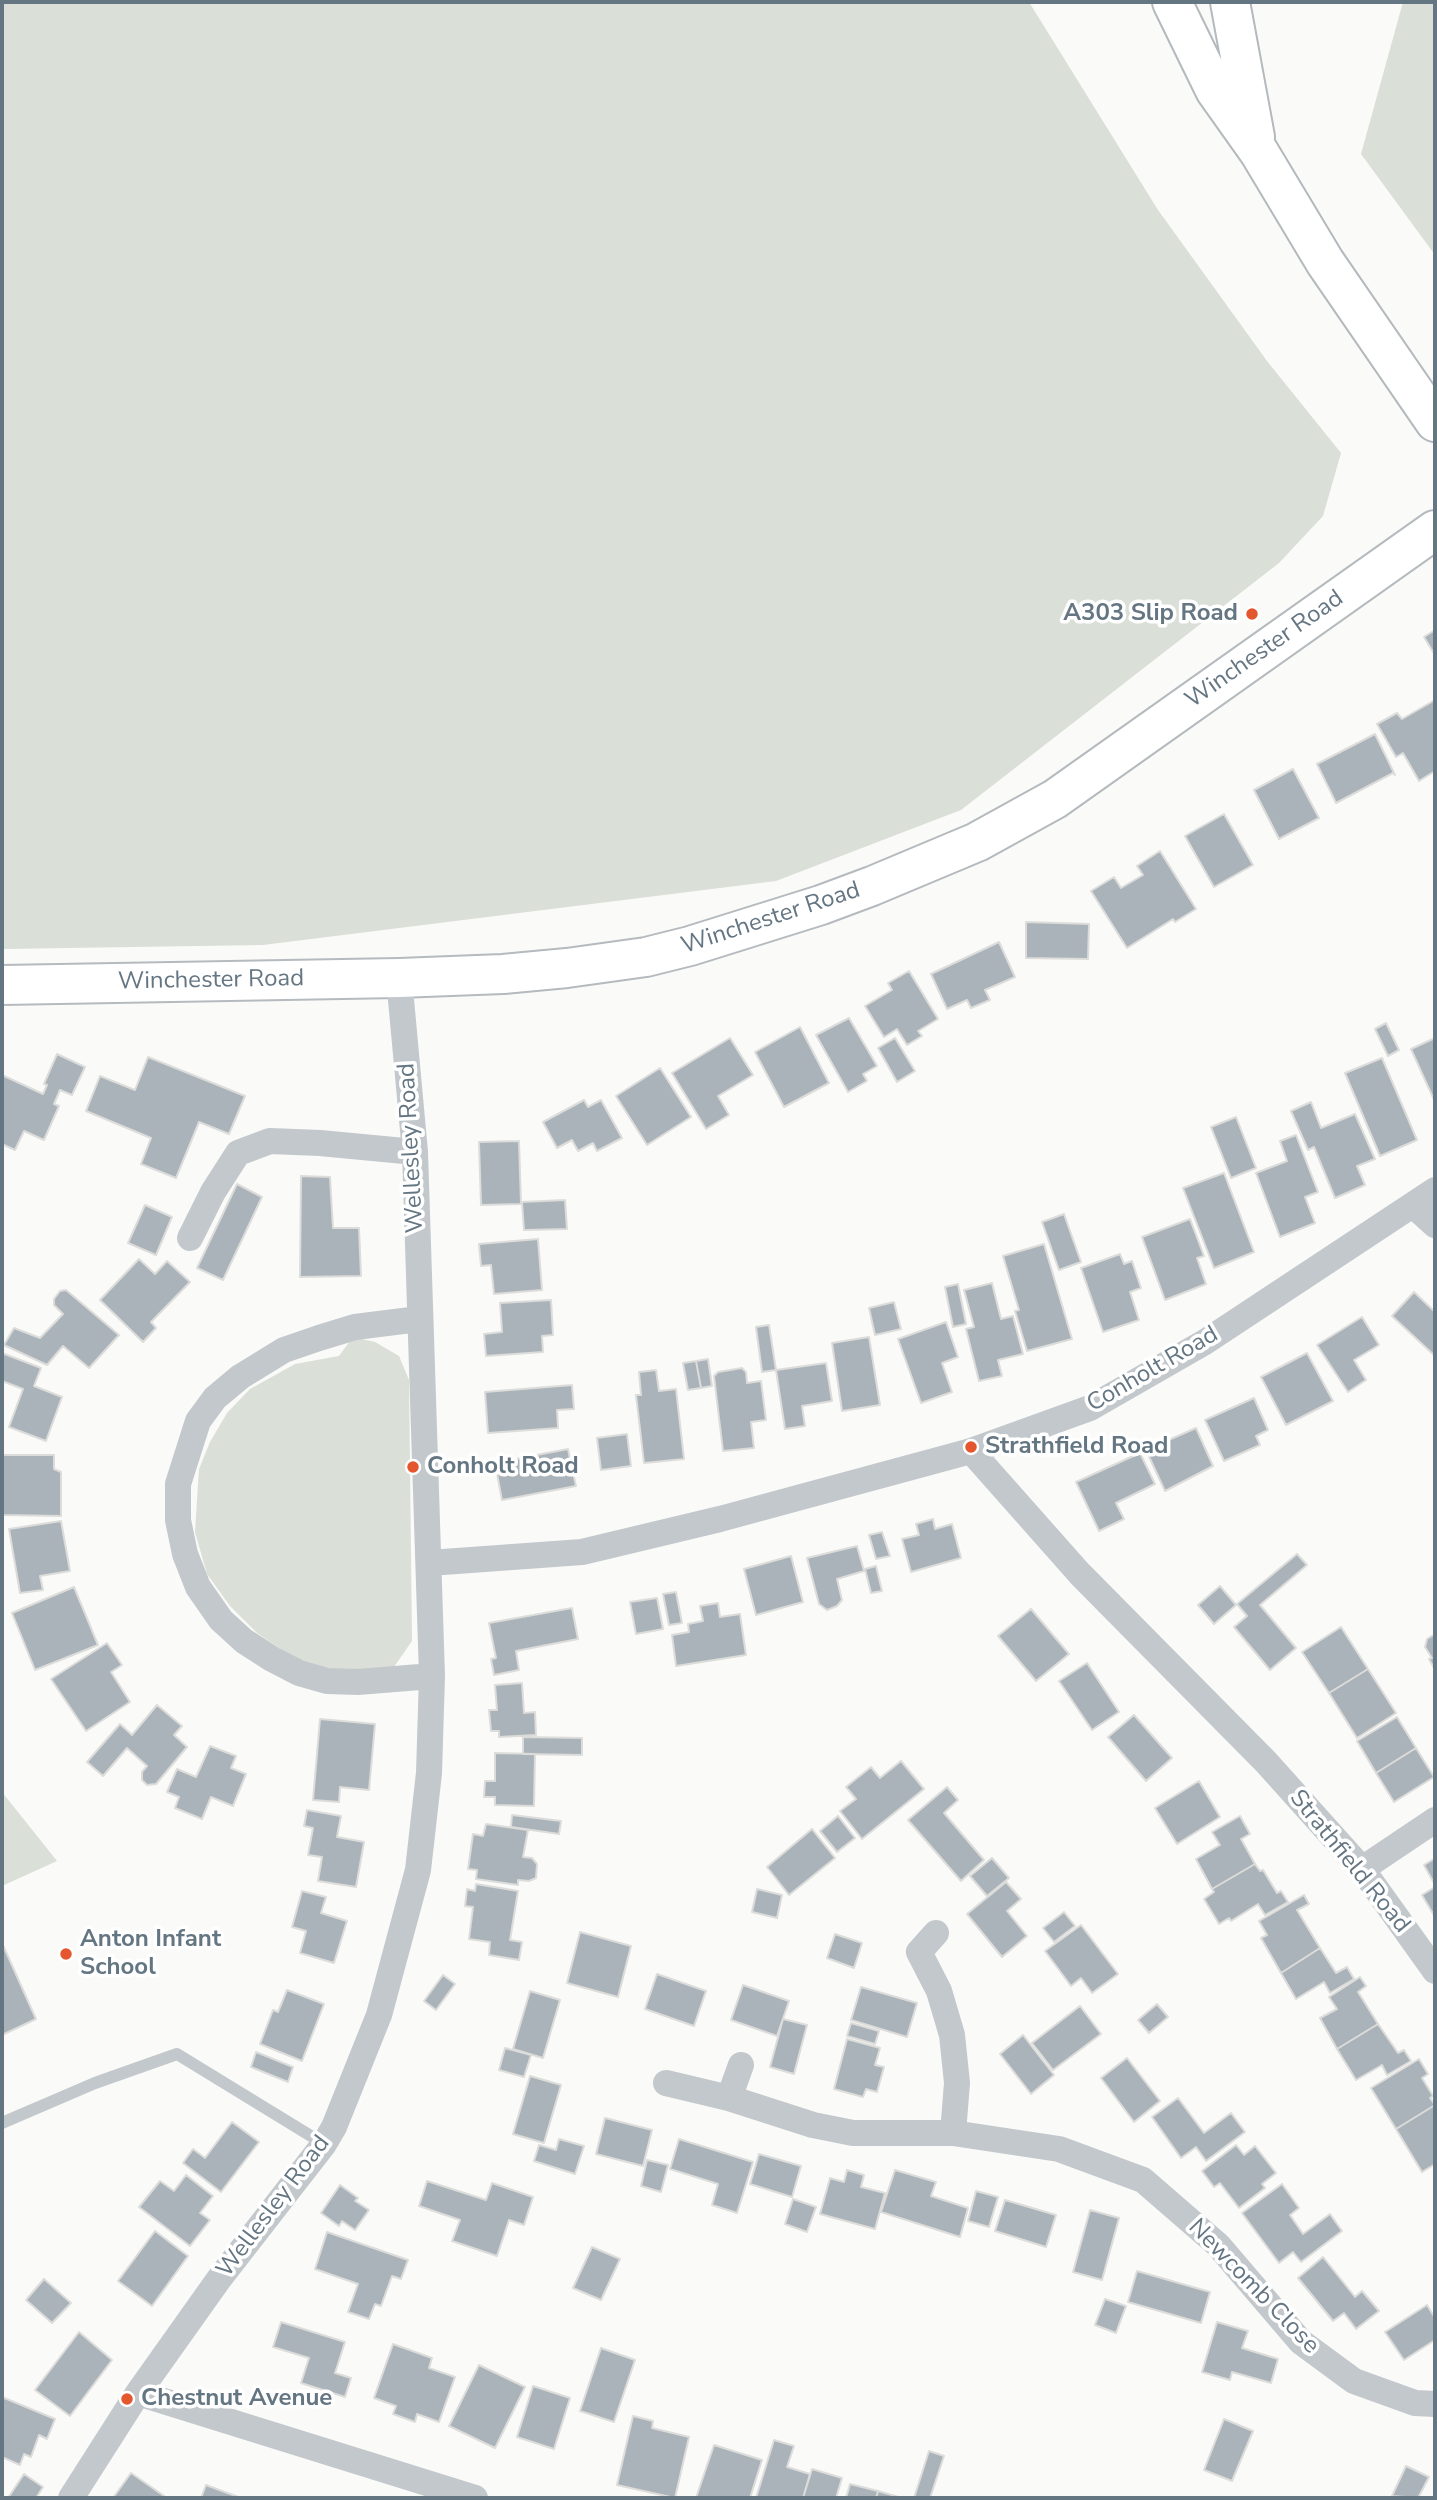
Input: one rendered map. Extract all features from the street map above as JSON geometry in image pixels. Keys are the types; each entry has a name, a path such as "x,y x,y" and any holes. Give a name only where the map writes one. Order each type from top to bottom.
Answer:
{"main road":[{"path":"1172,2 1215,90 1259,152 1325,262 1435,422"},
{"path":"1230,2 1259,152"},
{"name":"Winchester Road","path":"2,985 503,974 646,957 821,905 977,842 1016,823 1055,799 1435,530"}],"street":[{"name":"Wellesley Road","path":"71,2498 138,2393 219,2279 324,2144 334,2127 379,2015 418,1870 429,1773 432,1676 415,1152 399,978"},
{"path":"190,1238 213,1192 238,1153 270,1141 415,1152"},
{"name":"Conholt Road","path":"429,1563 582,1552 720,1519 971,1451 1090,1408 1205,1342 1414,1206 1435,1189"},
{"path":"1414,1206 1435,1225"},
{"path":"419,1319 355,1327 319,1338 284,1350 240,1377 215,1398 198,1422 178,1484 178,1520 185,1554 198,1587 221,1620 244,1641 263,1653 299,1673 327,1681 358,1682 432,1676"},
{"name":"Strathfield Road","path":"971,1451 1080,1574 1242,1735 1362,1869 1435,1971"},
{"path":"1362,1869 1435,1821"},
{"path":"936,1933 919,1952 939,1992 953,2035 957,2083 953,2133"},
{"path":"729,2098 741,2065"},
{"name":"Newcomb Close","path":"666,2083 729,2098 813,2125 853,2133 953,2133 1059,2149 1143,2180 1218,2245 1301,2342 1354,2381 1415,2403 1435,2404"},
{"path":"138,2393 475,2498"}],"lane":[{"path":"2,2123 95,2083 177,2054 324,2144"}],"shaded area":[{"path":"2,2 1029,2 1158,210 1267,361 1341,453 1323,516 1279,563 961,810 776,881 263,945 2,949"},
{"path":"1403,2 1435,2 1435,255 1361,154"},
{"path":"353,1337 375,1342 399,1356 409,1380 412,1641 394,1667 373,1674 319,1669 288,1654 257,1633 230,1606 207,1574 195,1532 199,1469 210,1442 227,1413 250,1389 295,1364 339,1356"},
{"path":"2,1792 57,1861 2,1886"}],"building":[{"path":"1435,630 1435,655 1424,637"},
{"path":"1435,700 1435,771 1419,781 1403,753 1396,757 1377,724 1397,713 1402,719"},
{"path":"1375,734 1395,775 1393,773 1336,803 1317,764"},
{"path":"1293,769 1319,818 1279,839 1254,790"},
{"path":"1224,814 1253,865 1214,887 1185,836"},
{"path":"1160,851 1196,909 1175,922 1173,919 1127,948 1091,891 1114,877 1121,888 1143,875 1137,866"},
{"path":"1026,922 1089,924 1088,959 1026,958"},
{"path":"999,942 1015,977 985,990 990,1000 971,1008 967,1000 947,1009 931,974"},
{"path":"909,971 938,1019 918,1031 922,1036 907,1045 897,1029 884,1037 865,1006 892,990 888,983"},
{"path":"849,1018 877,1066 863,1074 867,1081 848,1092 816,1035"},
{"path":"1386,1023 1399,1050 1388,1056 1375,1029"},
{"path":"800,1027 829,1083 784,1107 755,1052"},
{"path":"730,1038 753,1075 718,1096 729,1115 706,1129 672,1073"},
{"path":"895,1038 915,1071 897,1082 878,1048"},
{"path":"1435,1038 1435,1102 1411,1049"},
{"path":"57,1054 85,1067 72,1095 60,1090 54,1104 59,1106 44,1140 24,1131 15,1150 2,1144 2,1075 43,1094 47,1085 44,1084"},
{"path":"148,1057 245,1096 229,1134 199,1122 176,1178 141,1164 151,1138 86,1111 100,1076 135,1090"},
{"path":"1382,1058 1417,1140 1380,1156 1345,1073"},
{"path":"660,1068 691,1117 647,1145 616,1096"},
{"path":"584,1100 588,1107 601,1100 622,1138 597,1151 593,1143 578,1151 572,1140 557,1148 543,1122"},
{"path":"1311,1102 1321,1128 1355,1114 1375,1159 1357,1166 1365,1185 1335,1198 1314,1147 1308,1150 1291,1111"},
{"path":"1236,1117 1256,1168 1231,1178 1211,1127"},
{"path":"1296,1135 1318,1192 1305,1197 1315,1223 1280,1237 1256,1173 1287,1161 1280,1141"},
{"path":"519,1141 521,1204 481,1205 479,1142"},
{"path":"1224,1173 1254,1252 1214,1268 1183,1188"},
{"path":"301,1176 330,1177 333,1228 359,1228 361,1276 300,1277"},
{"path":"237,1184 262,1197 223,1280 197,1268"},
{"path":"565,1200 567,1229 524,1230 522,1202"},
{"path":"145,1205 172,1217 156,1255 128,1243"},
{"path":"1064,1214 1081,1262 1059,1270 1042,1222"},
{"path":"1190,1219 1204,1256 1197,1258 1206,1284 1165,1300 1142,1237"},
{"path":"538,1239 542,1290 494,1294 491,1265 481,1266 479,1244"},
{"path":"1044,1244 1072,1339 1027,1351 1015,1311 1019,1310 1003,1256"},
{"path":"1120,1254 1124,1264 1132,1261 1141,1288 1130,1292 1139,1320 1103,1332 1081,1268"},
{"path":"139,1259 155,1274 167,1261 190,1282 151,1322 156,1328 143,1342 100,1300"},
{"path":"992,1283 1001,1319 1013,1316 1023,1354 998,1360 1002,1376 979,1381 966,1329 974,1327 964,1290"},
{"path":"958,1284 966,1324 953,1327 945,1287"},
{"path":"66,1290 119,1335 89,1368 63,1346 47,1365 4,1345 14,1328 40,1338 63,1314 54,1305 54,1299 60,1291"},
{"path":"1414,1292 1435,1312 1435,1356 1392,1316"},
{"path":"551,1300 553,1335 542,1336 543,1352 486,1356 484,1334 502,1332 500,1303"},
{"path":"894,1302 901,1329 875,1335 869,1308"},
{"path":"1362,1317 1379,1345 1354,1360 1366,1380 1348,1392 1317,1345"},
{"path":"946,1322 958,1357 942,1363 952,1392 921,1403 898,1339"},
{"path":"769,1325 776,1370 762,1372 756,1327"},
{"path":"869,1337 880,1405 842,1411 832,1343"},
{"path":"2,1353 41,1368 34,1386 62,1397 46,1441 9,1427 23,1389 2,1381"},
{"path":"1307,1353 1333,1401 1286,1425 1261,1377"},
{"path":"708,1359 712,1386 701,1388 696,1361"},
{"path":"696,1361 701,1388 688,1390 683,1363"},
{"path":"826,1363 832,1401 802,1406 805,1426 785,1429 776,1370"},
{"path":"742,1368 746,1372 747,1383 761,1381 766,1420 751,1422 754,1448 723,1451 714,1376 718,1372"},
{"path":"656,1370 659,1391 676,1389 684,1459 644,1463 636,1395 641,1395 639,1372"},
{"path":"572,1385 574,1409 557,1410 558,1428 488,1433 485,1392"},
{"path":"1254,1398 1268,1430 1256,1436 1260,1445 1224,1461 1205,1420"},
{"path":"1196,1428 1213,1466 1165,1491 1146,1450"},
{"path":"627,1434 631,1466 601,1470 597,1438"},
{"path":"568,1449 576,1486 502,1500 495,1463"},
{"path":"1140,1453 1155,1484 1116,1503 1124,1519 1099,1531 1076,1482"},
{"path":"2,1455 54,1455 54,1469 61,1472 61,1516 2,1515"},
{"path":"933,1519 935,1529 952,1524 961,1558 911,1572 902,1539 919,1535 916,1524"},
{"path":"61,1521 70,1571 40,1576 43,1590 20,1593 9,1529"},
{"path":"882,1532 890,1556 876,1559 869,1535"},
{"path":"857,1546 864,1571 837,1579 842,1600 837,1606 827,1610 819,1604 807,1558"},
{"path":"1297,1554 1307,1565 1260,1605 1296,1648 1270,1670 1234,1627 1247,1616 1237,1604"},
{"path":"791,1556 803,1602 756,1615 744,1569"},
{"path":"876,1566 882,1591 871,1593 865,1569"},
{"path":"1220,1586 1236,1605 1214,1624 1198,1605"},
{"path":"74,1587 98,1645 35,1670 12,1613"},
{"path":"676,1592 682,1623 669,1625 663,1594"},
{"path":"657,1598 663,1629 636,1634 630,1602"},
{"path":"718,1603 720,1617 740,1614 746,1655 676,1666 672,1635 689,1632 688,1624 703,1621 700,1606"},
{"path":"572,1608 578,1639 516,1651 519,1670 494,1675 491,1659 496,1658 489,1623"},
{"path":"1031,1609 1069,1654 1036,1681 998,1636"},
{"path":"1341,1627 1368,1669 1329,1693 1302,1652"},
{"path":"1435,1634 1435,1670 1425,1647 1427,1639"},
{"path":"107,1643 122,1665 111,1672 130,1702 86,1731 51,1679"},
{"path":"1087,1663 1119,1712 1092,1730 1059,1681"},
{"path":"1368,1669 1396,1713 1357,1738 1329,1693"},
{"path":"522,1683 524,1713 535,1712 536,1735 499,1737 499,1731 491,1731 489,1710 497,1710 495,1685"},
{"path":"157,1705 182,1726 174,1735 187,1747 156,1784 147,1785 142,1780 142,1772 147,1766 127,1748 103,1776 87,1762 120,1724 132,1735"},
{"path":"1134,1715 1172,1758 1146,1781 1108,1737"},
{"path":"1397,1717 1416,1748 1376,1773 1357,1741"},
{"path":"320,1719 375,1724 369,1790 340,1787 339,1802 313,1800"},
{"path":"523,1737 582,1738 582,1755 523,1754"},
{"path":"210,1746 236,1756 231,1768 246,1774 233,1806 211,1797 202,1819 175,1808 179,1797 167,1792 177,1769 196,1777"},
{"path":"1416,1748 1434,1777 1394,1802 1376,1773"},
{"path":"495,1753 535,1754 534,1806 495,1805 495,1797 484,1797 485,1781 495,1781"},
{"path":"901,1761 924,1789 862,1839 840,1811 856,1799 846,1787 871,1767 880,1778"},
{"path":"1199,1781 1220,1817 1177,1844 1155,1808"},
{"path":"947,1787 958,1800 944,1813 984,1860 961,1881 908,1820"},
{"path":"307,1810 341,1816 337,1837 364,1842 356,1887 318,1881 322,1857 308,1855 313,1828 304,1826"},
{"path":"512,1815 561,1821 559,1834 511,1827"},
{"path":"838,1816 855,1838 837,1852 820,1831"},
{"path":"1240,1816 1250,1834 1241,1839 1255,1864 1212,1889 1196,1859 1220,1845 1212,1832"},
{"path":"486,1824 528,1830 523,1857 532,1858 537,1864 536,1878 529,1881 518,1880 518,1885 476,1879 477,1870 468,1869 473,1834 483,1836"},
{"path":"812,1829 835,1858 789,1895 767,1867"},
{"path":"992,1858 1009,1878 987,1896 970,1876"},
{"path":"1434,1859 1435,1862 1435,1885 1424,1865"},
{"path":"1255,1864 1260,1871 1263,1870 1277,1893 1281,1891 1288,1902 1265,1915 1258,1904 1231,1921 1229,1918 1219,1924 1204,1899 1214,1892 1212,1889"},
{"path":"1006,1882 1021,1899 1007,1911 1027,1936 1002,1957 967,1914"},
{"path":"476,1884 518,1891 510,1940 522,1942 519,1960 489,1955 490,1942 469,1939 473,1907 465,1906 467,1889 475,1891"},
{"path":"1435,1887 1435,1917 1422,1895"},
{"path":"757,1889 782,1895 777,1918 752,1912"},
{"path":"302,1891 326,1897 321,1913 347,1921 334,1963 300,1953 306,1931 292,1927"},
{"path":"1304,1895 1309,1904 1297,1910 1320,1948 1281,1973 1261,1938 1267,1935 1259,1921"},
{"path":"1064,1912 1075,1926 1054,1942 1043,1928"},
{"path":"1081,1925 1118,1974 1092,1993 1081,1978 1071,1986 1045,1951"},
{"path":"580,1932 631,1946 618,1997 567,1983"},
{"path":"835,1934 862,1943 854,1968 827,1958"},
{"path":"2,1943 36,2019 2,2035"},
{"path":"1320,1948 1336,1973 1347,1967 1354,1979 1330,1993 1324,1982 1296,1999 1281,1973"},
{"path":"657,1974 706,1991 694,2026 645,2009"},
{"path":"443,1975 455,1984 436,2010 424,2001"},
{"path":"1360,1977 1366,1986 1358,1992 1378,2024 1337,2049 1320,2018 1337,2009 1329,1997"},
{"path":"743,1985 789,2001 777,2036 731,2020"},
{"path":"861,1987 917,2003 907,2037 851,2020"},
{"path":"287,1990 324,2004 302,2061 260,2044 273,2010 278,2012"},
{"path":"530,1991 560,2000 543,2058 513,2049"},
{"path":"1157,2004 1168,2017 1149,2033 1138,2020"},
{"path":"1080,2006 1101,2034 1053,2070 1032,2043"},
{"path":"783,2019 807,2025 794,2074 770,2067"},
{"path":"851,2023 879,2031 875,2044 847,2036"},
{"path":"1378,2024 1398,2053 1404,2050 1411,2061 1387,2075 1382,2065 1356,2080 1337,2049"},
{"path":"1023,2035 1054,2075 1031,2094 1000,2054"},
{"path":"847,2039 880,2048 875,2065 884,2067 877,2092 866,2089 863,2097 834,2089"},
{"path":"505,2048 531,2055 524,2077 499,2070"},
{"path":"256,2052 293,2067 288,2082 251,2067"},
{"path":"1127,2058 1160,2101 1134,2122 1101,2078"},
{"path":"1419,2059 1428,2074 1422,2078 1433,2096 1430,2098 1435,2105 1396,2129 1371,2088"},
{"path":"530,2076 561,2085 544,2143 513,2134"},
{"path":"1178,2098 1204,2133 1231,2113 1245,2132 1206,2161 1196,2147 1181,2158 1152,2117"},
{"path":"1435,2105 1435,2164 1422,2172 1396,2129"},
{"path":"605,2118 652,2130 643,2166 596,2154"},
{"path":"232,2122 259,2142 221,2192 183,2163 193,2149 205,2158"},
{"path":"559,2139 584,2146 575,2174 534,2161 539,2145 556,2150"},
{"path":"679,2139 753,2162 737,2213 712,2205 718,2184 670,2169"},
{"path":"1236,2145 1244,2155 1255,2146 1276,2173 1262,2184 1265,2188 1239,2208 1220,2183 1214,2187 1202,2171"},
{"path":"759,2154 801,2166 792,2197 750,2184"},
{"path":"647,2160 668,2165 661,2192 641,2186"},
{"path":"847,2170 864,2175 861,2187 885,2193 875,2229 820,2214 830,2178 844,2182"},
{"path":"895,2170 936,2182 931,2196 968,2208 960,2237 881,2212"},
{"path":"186,2175 213,2196 200,2213 210,2220 190,2246 139,2207 160,2181 174,2191"},
{"path":"427,2181 486,2200 492,2183 533,2197 524,2225 509,2220 497,2256 452,2241 460,2220 419,2206"},
{"path":"1282,2184 1299,2208 1290,2215 1303,2234 1330,2214 1342,2231 1301,2262 1293,2252 1279,2263 1242,2213"},
{"path":"340,2185 358,2198 355,2201 369,2210 355,2230 342,2221 339,2226 321,2213"},
{"path":"976,2191 998,2197 989,2227 968,2221"},
{"path":"793,2199 816,2207 807,2232 785,2224"},
{"path":"1005,2200 1056,2215 1046,2247 995,2231"},
{"path":"1090,2210 1119,2218 1102,2280 1073,2272"},
{"path":"155,2231 188,2256 152,2306 118,2281"},
{"path":"327,2232 408,2260 401,2279 392,2276 381,2306 375,2304 369,2319 348,2312 358,2284 315,2269"},
{"path":"592,2247 620,2259 601,2300 573,2288"},
{"path":"1323,2257 1355,2297 1362,2291 1379,2311 1356,2329 1344,2313 1333,2321 1298,2278"},
{"path":"1137,2271 1210,2292 1201,2323 1128,2302"},
{"path":"44,2279 71,2303 52,2323 26,2300"},
{"path":"1105,2299 1126,2306 1116,2333 1095,2325"},
{"path":"1427,2305 1435,2318 1435,2340 1404,2360 1385,2332"},
{"path":"281,2322 345,2342 335,2373 351,2378 345,2397 301,2383 309,2358 273,2347"},
{"path":"1217,2322 1248,2331 1242,2348 1278,2359 1271,2383 1232,2372 1230,2380 1202,2372"},
{"path":"79,2332 112,2360 70,2416 35,2390"},
{"path":"393,2344 432,2358 429,2368 455,2377 439,2422 417,2414 415,2422 393,2414 396,2406 374,2398"},
{"path":"601,2348 635,2360 614,2422 580,2411"},
{"path":"479,2365 525,2387 495,2448 449,2426"},
{"path":"533,2386 570,2398 554,2449 517,2437"},
{"path":"2,2397 55,2419 47,2439 39,2435 31,2457 24,2454 20,2465 2,2457"},
{"path":"633,2416 653,2421 652,2428 689,2437 675,2498 617,2485"},
{"path":"1224,2419 1253,2431 1232,2481 1204,2470"},
{"path":"774,2440 794,2446 787,2467 810,2474 803,2498 756,2498"},
{"path":"714,2445 762,2460 750,2498 696,2498"},
{"path":"929,2451 944,2456 930,2498 914,2498"},
{"path":"1406,2466 1429,2477 1418,2498 1392,2496"},
{"path":"812,2469 842,2478 836,2498 803,2498"},
{"path":"131,2473 167,2498 113,2498"},
{"path":"24,2474 43,2487 36,2498 8,2498"},
{"path":"850,2484 878,2491 876,2498 846,2498"},
{"path":"206,2485 241,2498 201,2498"},
{"path":"878,2491 902,2498 876,2498"}],"place":[{"name":"A303 Slip Road","path":"1252,614"},
{"name":"Strathfield Road","path":"971,1447"},
{"name":"Conholt Road","path":"413,1467"},
{"name":"Anton Infant School","path":"66,1954"},
{"name":"Chestnut Avenue","path":"127,2399"}]}
